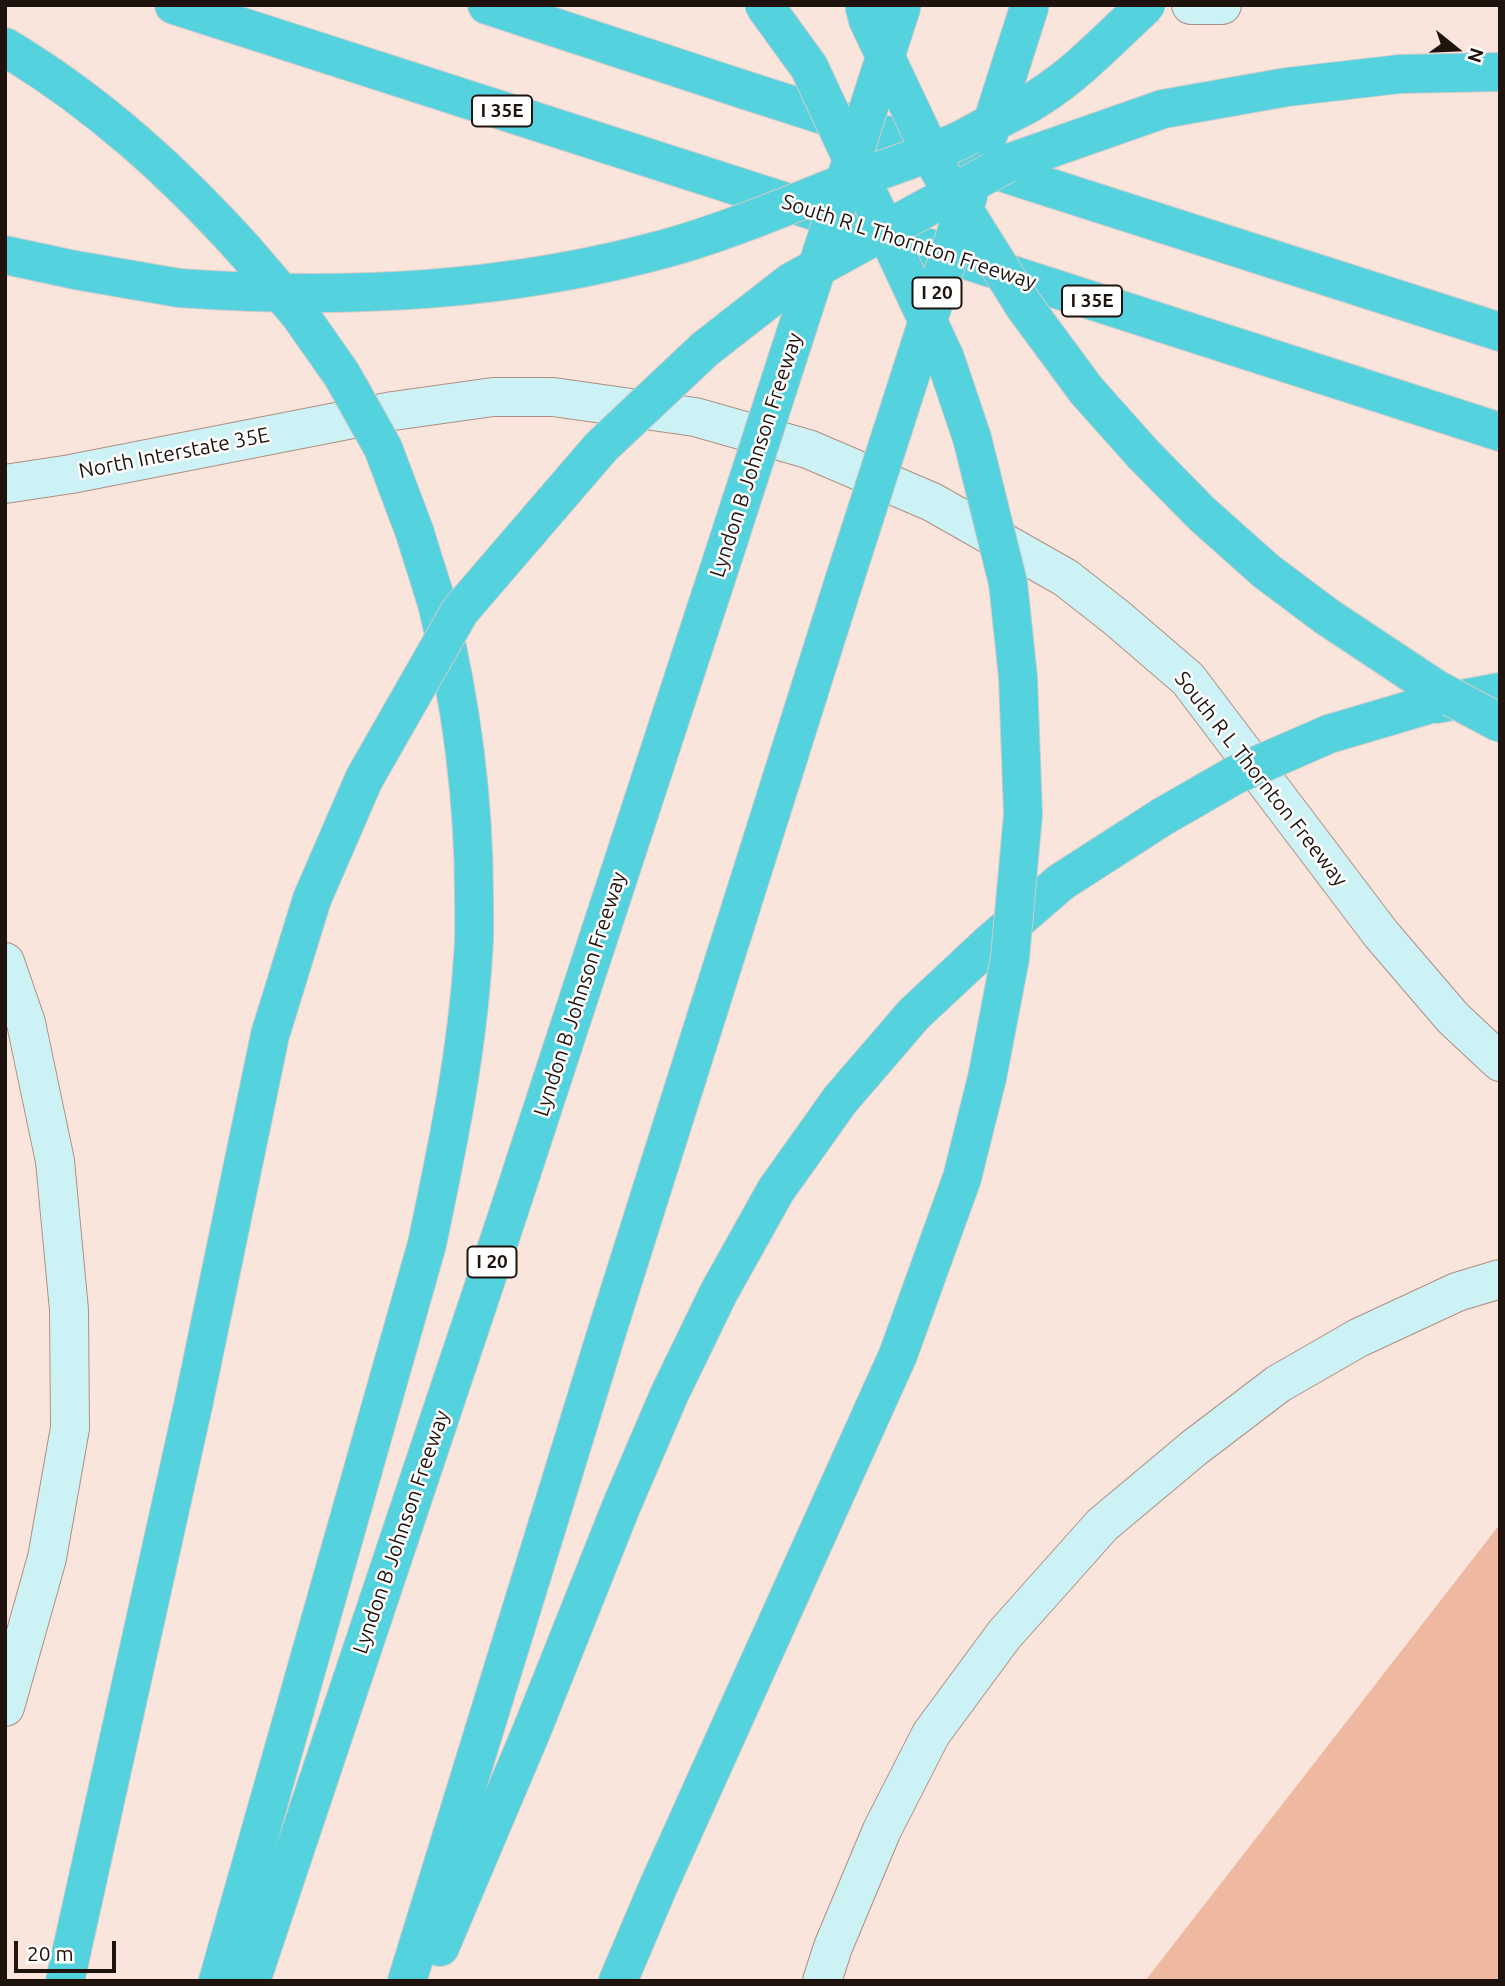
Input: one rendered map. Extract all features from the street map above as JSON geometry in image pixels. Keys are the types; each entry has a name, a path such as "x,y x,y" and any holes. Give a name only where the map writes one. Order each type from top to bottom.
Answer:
{"highway":[{"name":"South R L Thornton Freeway","path":"174,5 1500,432"},
{"path":"487,5 1500,332"},
{"path":"618,1981 898,1355 962,1178 987,1078 1010,958 1023,814 1018,677 1008,583 972,438 945,358 809,67 764,5"},
{"path":"864,5 868,20 939,170 1024,306 1086,390 1202,514 1266,571 1326,616 1436,689 1500,723"},
{"name":"Lyndon B Johnson Freeway","path":"251,1981 499,1240 902,5"},
{"name":"I 20","path":"407,1981 612,1315 844,581 1030,5"},
{"path":"5,255 179,288 255,293 372,293 491,283 613,262 674,246 751,220 955,142 1038,98 1087,60 1146,5"},
{"path":"5,47 80,96 133,138 177,179 300,315 342,375 383,448 415,533 436,603 454,680 466,759 474,856 474,954 464,1047 446,1156 427,1244 218,1981"},
{"path":"65,1981 194,1401 270,1035 312,899 363,779 460,611 601,447 705,349 791,282 1006,164 1163,109 1287,88 1400,74 1500,72"},
{"path":"425,1981 532,1730 669,1395 719,1292 776,1190 840,1100 914,1014 989,944 1061,882 1162,817 1236,775 1317,739 1427,705 1500,692"}],"main road":[{"path":"1191,5 1222,5"},
{"name":"South R L Thornton Freeway","path":"343,420 493,397 553,397 695,417 808,449 932,502 1066,578 1188,679 1381,934 1453,1018 1500,1062"},
{"name":"North Interstate 35E","path":"5,484 71,474 343,420"},
{"path":"5,962 26,1023 55,1161 69,1310 69,1428 47,1559 5,1707"},
{"path":"822,1981 833,1947 882,1830 931,1734 1004,1635 1102,1525 1278,1384 1358,1338 1457,1292 1500,1279"}],"shaded area":[{"path":"1500,1524 1500,1981 1145,1981"}]}
